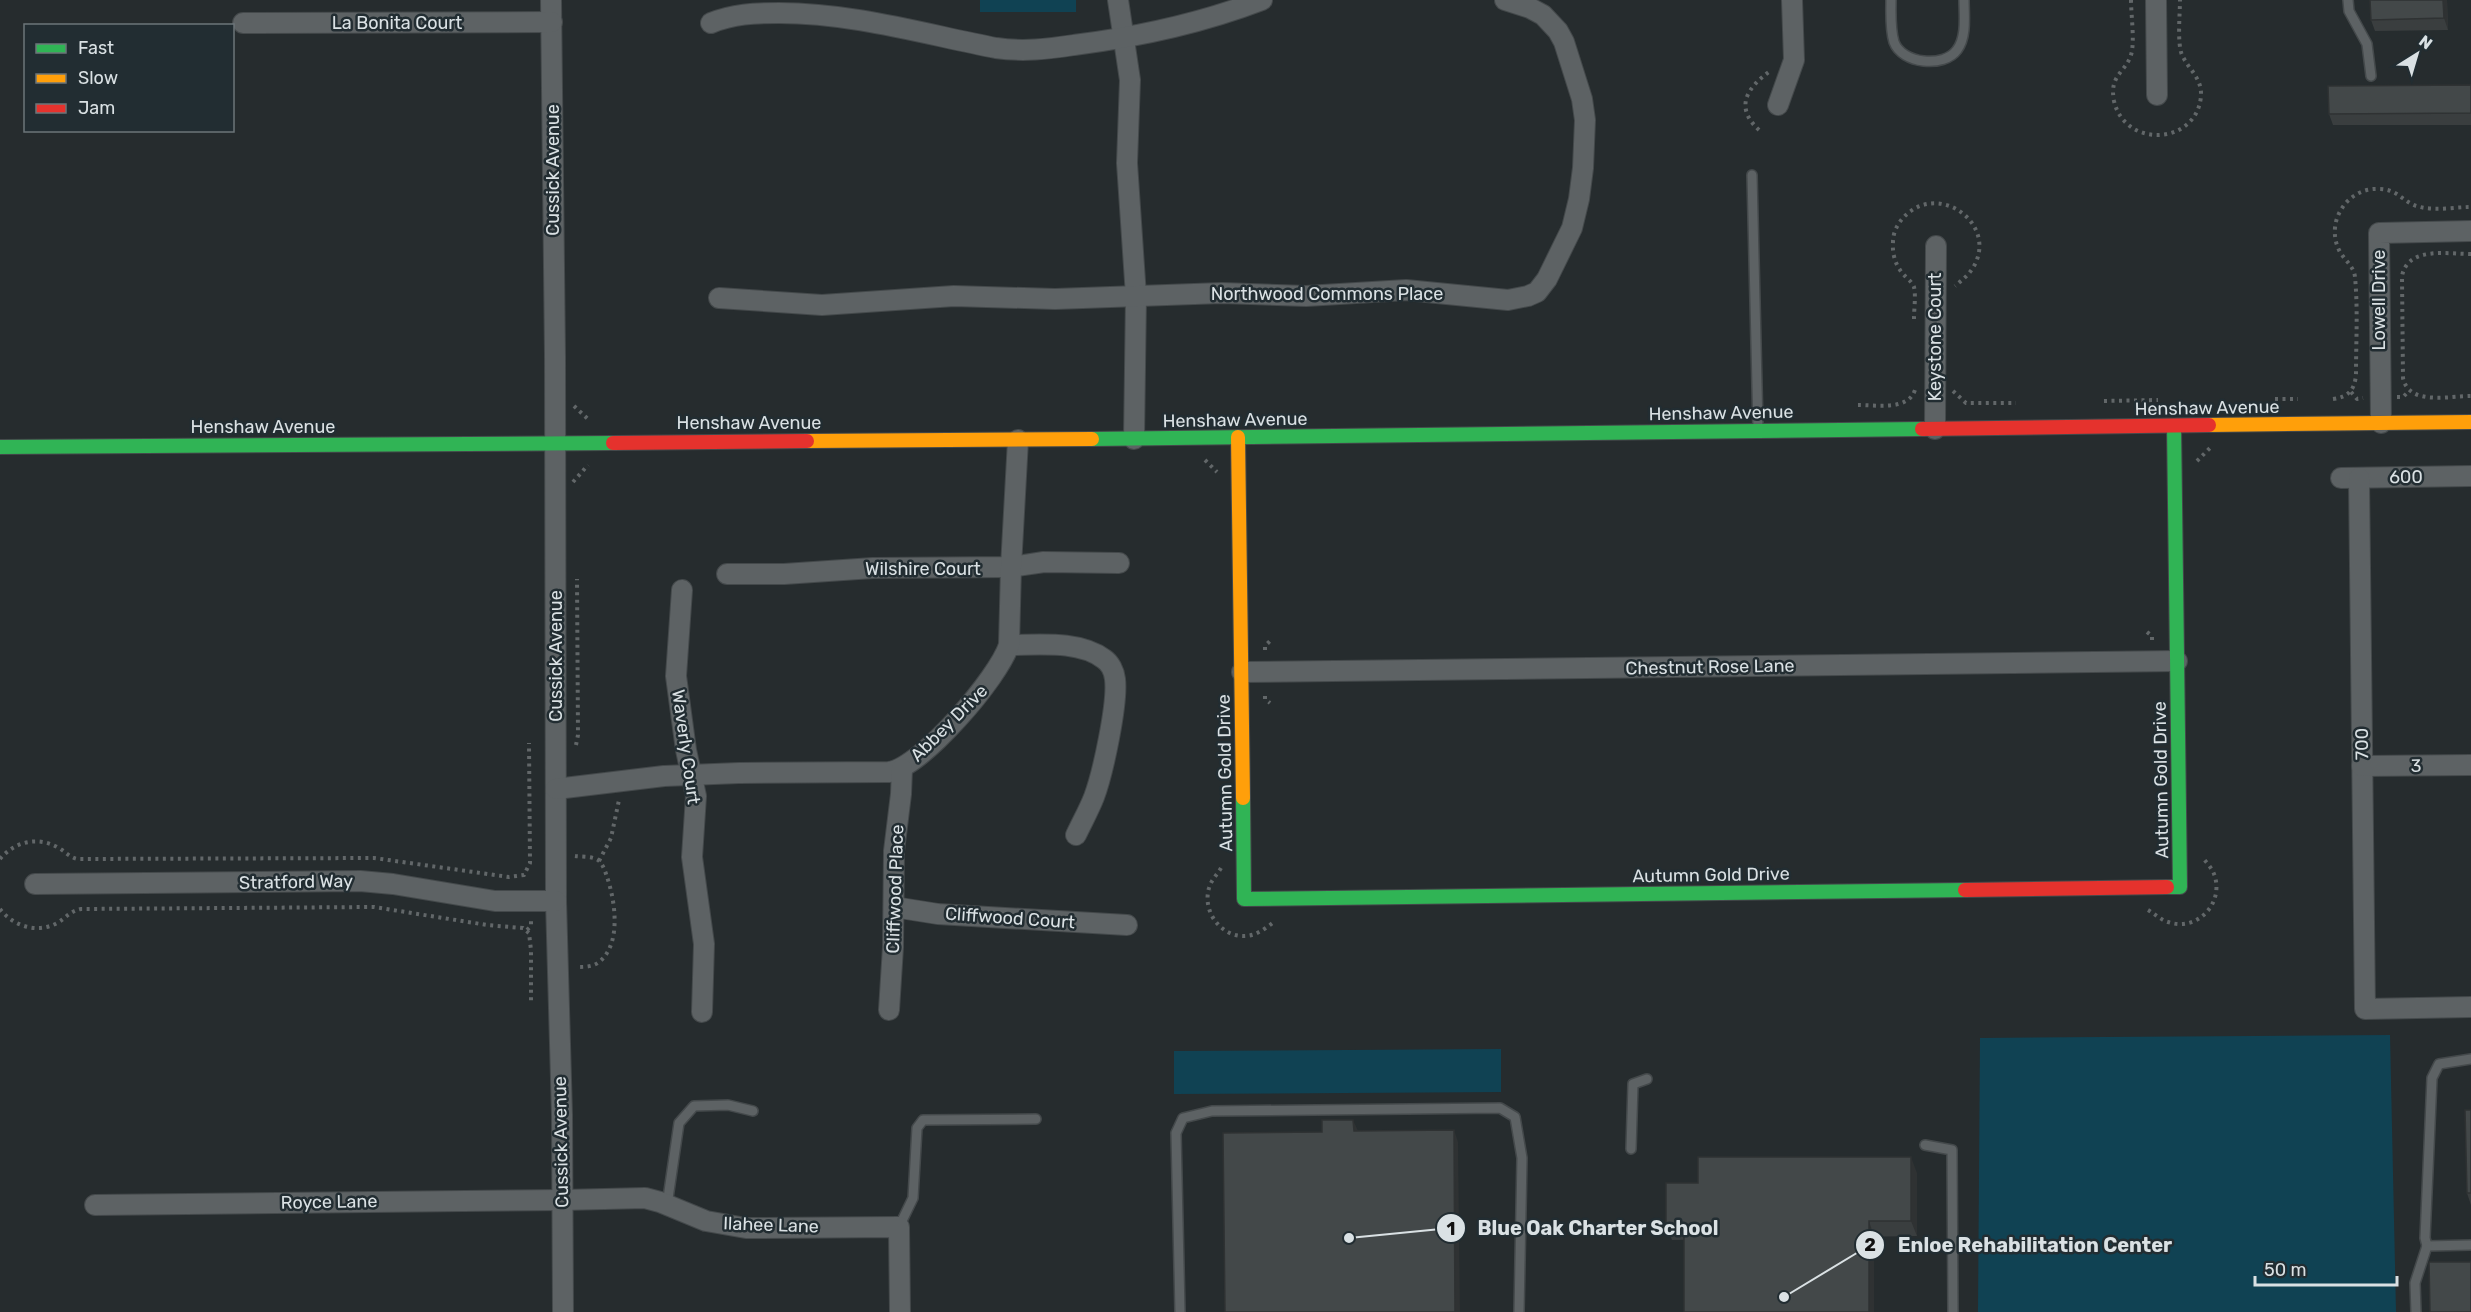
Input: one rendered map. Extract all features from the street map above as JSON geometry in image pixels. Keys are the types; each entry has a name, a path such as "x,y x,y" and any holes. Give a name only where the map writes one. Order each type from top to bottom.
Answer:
{"street":[{"name":"Cussick Avenue","path":"551,0 556,442 556,902 563,1312"},
{"path":"1118,0 1130,80 1127,183 1136,296 1134,439"},
{"path":"711,22 748,13 823,14 990,47 1024,51 1122,38 1220,16 1262,0"},
{"name":"Northwood Commons Place","path":"719,298 822,305 954,297 1055,299 1222,293 1306,296 1406,290 1508,300 1528,296 1537,292 1551,273 1576,214 1583,168 1586,120 1582,99 1564,42 1558,31 1543,15 1505,0"},
{"path":"1778,105 1792,71 1794,60 1792,0"},
{"path":"2156,0 2157,95"},
{"name":"La Bonita Court","path":"243,23 552,22"},
{"name":"Lowell Drive","path":"2381,423 2379,232 2471,231"},
{"name":"Keystone Court","path":"1935,429 1936,246"},
{"name":"Henshaw Avenue","path":"0,447 1238,438 2471,422"},
{"name":"Autumn Gold Drive","path":"1238,438 1244,899 2180,887 2174,426"},
{"name":"Abbey Drive","path":"556,789 654,777 889,772 902,769 939,737 985,687 1000,666 1009,645 1018,440"},
{"name":"600","path":"2350,478 2471,476"},
{"name":"700","path":"2350,478 2362,766 2365,1009 2471,1007"},
{"name":"Wilshire Court","path":"728,574 784,574 894,567 1011,567 1044,562 1119,563"},
{"name":"Waverly Court","path":"682,590 676,676 696,802 692,857 704,944 702,1012"},
{"path":"1009,645 1060,645 1086,650 1104,659 1114,672 1116,681 1113,705 1099,783 1076,835"},
{"name":"Chestnut Rose Lane","path":"1242,672 2177,661"},
{"name":"3","path":"2362,766 2471,765"},
{"name":"Cliffwood Place","path":"889,1010 894,851 902,769"},
{"name":"Stratford Way","path":"35,884 360,881 393,884 495,901 556,902"},
{"name":"Cliffwood Court","path":"894,907 938,914 1127,925"},
{"name":"Ilahee Lane","path":"562,1200 645,1198 706,1221 746,1228 899,1227"},
{"name":"Royce Lane","path":"95,1204 562,1200"},
{"path":"899,1227 900,1312"}],"lane":[{"path":"1892,0 1894,42 1901,52 1925,61 1948,58 1956,51 1963,35 1964,0"},
{"path":"2348,0 2349,11 2367,44 2371,76"},
{"path":"1752,175 1758,431"},
{"path":"2416,1312 2415,1283 2427,1246 2432,1078 2439,1064 2471,1059"},
{"path":"1631,1149 1634,1084 1647,1079"},
{"path":"667,1205 679,1123 694,1106 728,1105 753,1111"},
{"path":"1180,1312 1176,1133 1183,1118 1212,1111 1500,1108 1515,1117 1522,1158 1519,1312"},
{"path":"899,1227 913,1198 917,1128 923,1120 1036,1119"},
{"path":"1925,1145 1952,1150 1953,1312"},
{"path":"2427,1246 2471,1245"}],"path":[{"path":"1759,130 1748,114 1747,97 1751,86 1771,71 1775,64"},
{"path":"2471,254 2415,256 2406,264 2402,276 2403,378 2406,386 2412,393 2422,397 2471,396"},
{"path":"2104,401 2158,400"},
{"path":"572,405 591,422"},
{"path":"2194,464 2213,445"},
{"path":"1202,457 1219,474"},
{"path":"572,490 573,482 591,463"},
{"path":"575,750 578,735 576,574"},
{"path":"2142,637 2152,627"},
{"path":"1266,635 1275,646"},
{"path":"1266,708 1275,698"},
{"path":"0,859 16,846 38,841 55,845 74,859 83,860 374,858 488,876 521,876 528,872 530,863 529,743"},
{"path":"599,861 611,838 619,800"},
{"path":"2145,908 2168,922 2182,924 2195,921 2206,914 2216,896 2217,888 2212,869 2200,854"},
{"path":"575,867 575,856 599,861 603,866 613,900 615,917 607,951 601,960 591,966 576,967"},
{"path":"1223,863 1211,883 1208,897 1209,911 1217,924 1229,933 1247,936 1263,930 1278,919"},
{"path":"0,909 16,924 36,928 55,924 71,912 81,909 361,906 523,928 529,933 531,950 531,1001"},
{"path":"576,956 576,975"}],"shaded area":[{"path":"980,0 1076,0 1076,12 980,12"},
{"path":"2390,1035 2396,1312 1978,1312 1980,1038"},
{"path":"1501,1049 1501,1092 1174,1094 1174,1051"}],"building":[{"path":"2370,0 2443,0 2444,18 2371,20"},
{"path":"2471,85 2471,113 2329,114 2328,86"},
{"path":"2465,1110 2471,1110 2471,1193 2467,1193"},
{"path":"1322,1120 1353,1120 1354,1131 1454,1130 1455,1312 1225,1312 1223,1133 1322,1132"},
{"path":"1698,1157 1911,1157 1911,1221 1869,1221 1869,1312 1684,1312 1684,1225 1666,1225 1666,1183 1698,1183"},
{"path":"2429,1262 2471,1262 2471,1312 2430,1312"}],"traffic: fast":[{"path":"2167,887 2180,887 2174,426"},
{"path":"1092,439 1922,429"},
{"path":"0,447 613,443"},
{"path":"1243,798 1244,899 1965,890"}],"traffic: slow":[{"path":"2209,425 2471,422"},
{"path":"1238,437 1243,798"},
{"path":"807,441 1092,439"}],"traffic: jam":[{"path":"1922,429 2209,425"},
{"path":"613,443 807,441"},
{"path":"1965,890 2167,887"}],"place":[{"name":"Blue Oak Charter School","path":"1349,1238"},
{"name":"Enloe Rehabilitation Center","path":"1784,1297"}]}
